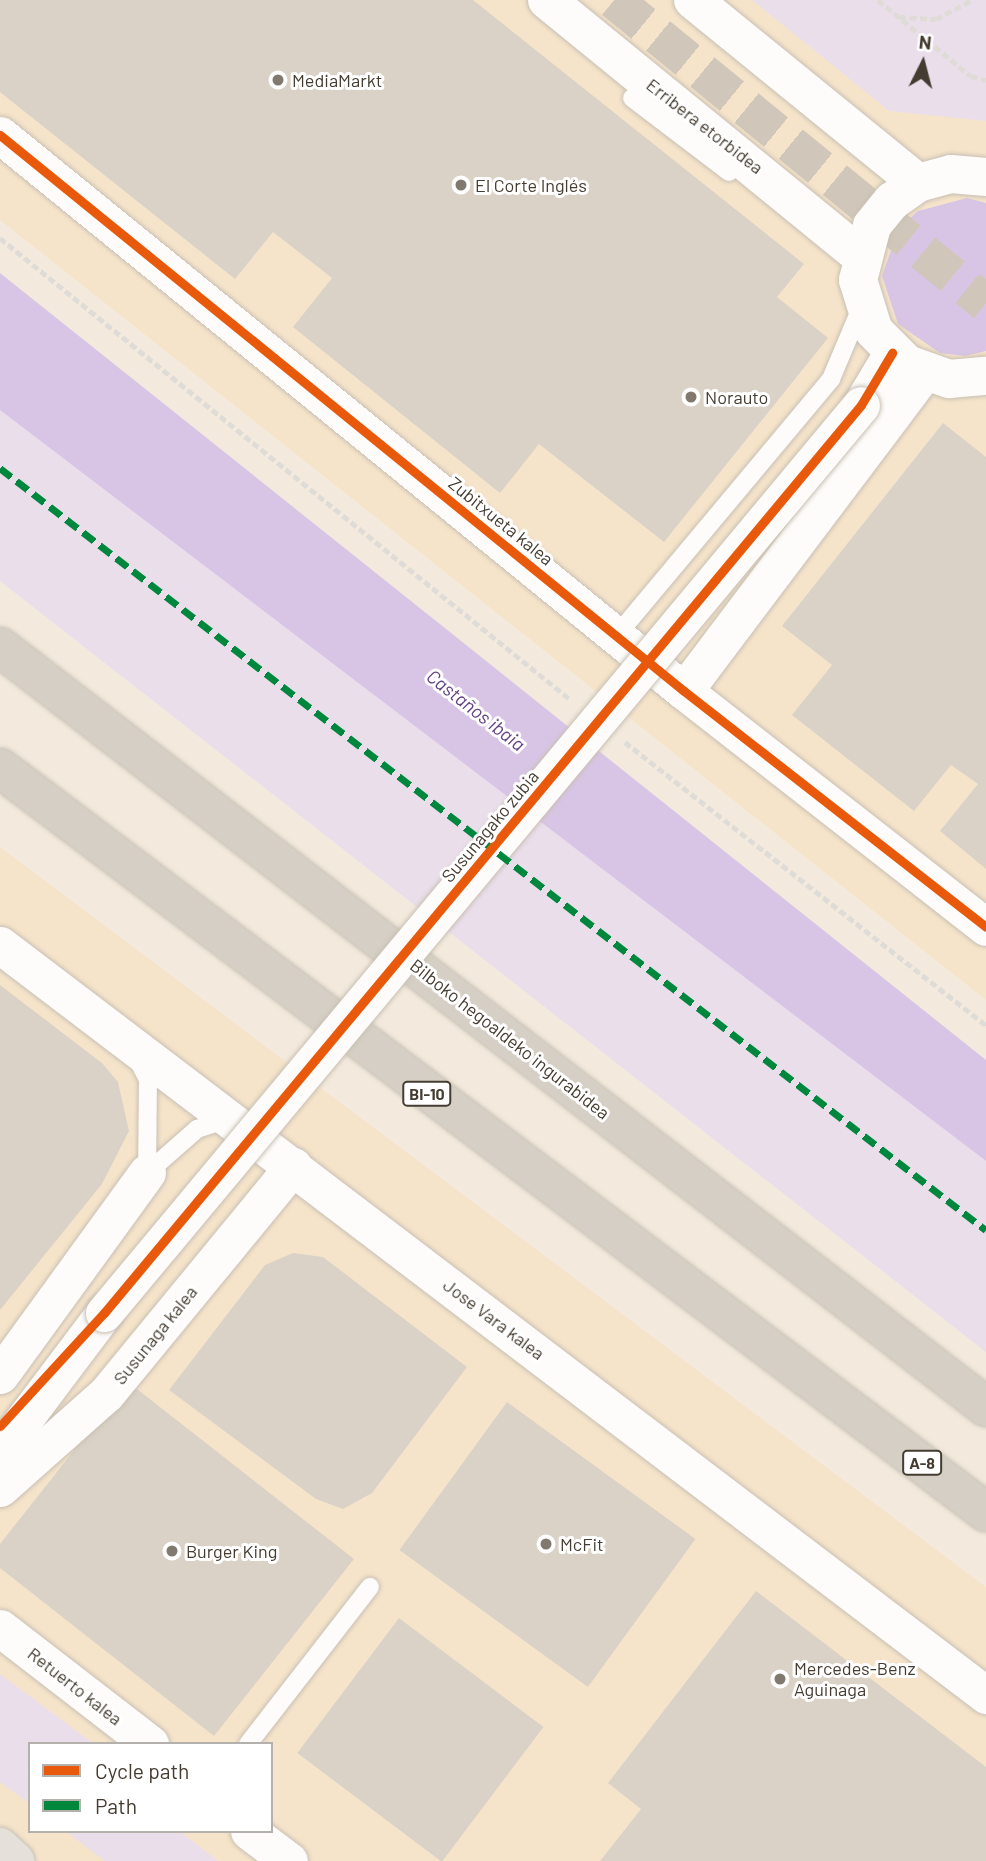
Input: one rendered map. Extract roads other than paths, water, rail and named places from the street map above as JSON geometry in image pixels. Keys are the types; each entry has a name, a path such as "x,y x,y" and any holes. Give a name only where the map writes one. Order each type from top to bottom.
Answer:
{"highway":[{"name":"Bilboko hegoaldeko ingurabidea","path":"0,647 986,1407"},
{"name":"BI-10","path":"0,768 859,1415"},
{"name":"A-8","path":"859,1415 986,1512"}],"street":[{"name":"Erribera etorbidea","path":"547,0 861,277 892,353"},
{"path":"693,0 918,183"},
{"name":"Zubitxueta kalea","path":"0,135 684,691 986,927"},
{"path":"861,277 872,226 892,201 918,183 951,174 986,177"},
{"path":"892,353 924,373 986,376"},
{"name":"Susunagako zubia","path":"104,1313 861,405 892,353"},
{"path":"684,691 924,373"},
{"name":"Jose Vara kalea","path":"0,945 986,1695"},
{"name":"Susunaga kalea","path":"0,1488 106,1394 293,1166"},
{"path":"0,1375 147,1173"},
{"path":"0,1426 104,1313"},
{"path":"0,1451 104,1313"},
{"name":"Retuerto kalea","path":"0,1628 147,1742"},
{"path":"253,1833 289,1861"}],"lane":[{"path":"617,635 831,379 861,277 632,98"},
{"path":"129,1044 148,1080 147,1173"},
{"path":"147,1173 197,1129 230,1118"},
{"path":"250,1742 370,1587"}],"water":[{"path":"967,198 986,203 986,351 965,356 940,353 898,324 882,276 899,228 918,211"},
{"name":"Castaños ibaia","path":"0,273 986,1060 986,1161 0,410"}],"tunnel":[{"path":"614,0 986,303"}],"place":[{"name":"MediaMarkt","path":"278,80"},
{"name":"El Corte Inglés","path":"461,185"},
{"name":"Norauto","path":"691,397"},
{"name":"McFit","path":"546,1544"},
{"name":"Burger King","path":"172,1551"},
{"name":"Mercedes-Benz Aguinaga","path":"780,1679"}]}
